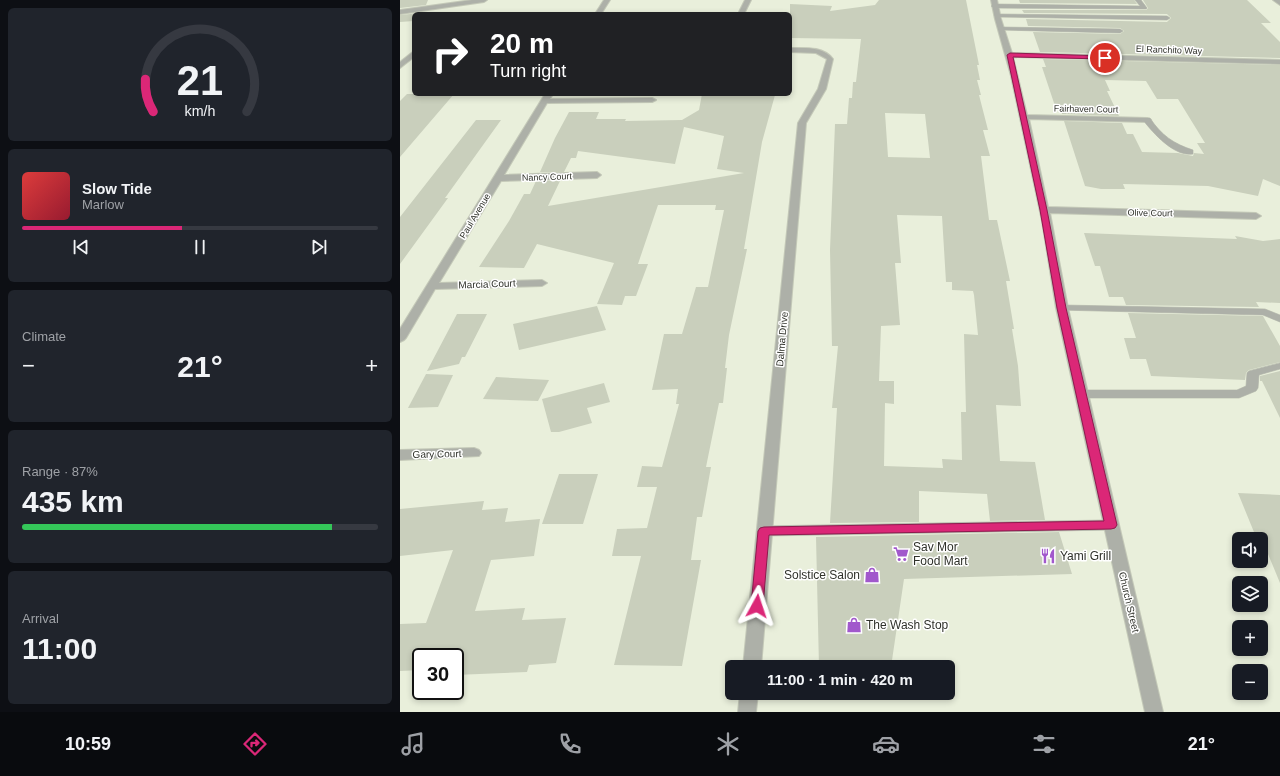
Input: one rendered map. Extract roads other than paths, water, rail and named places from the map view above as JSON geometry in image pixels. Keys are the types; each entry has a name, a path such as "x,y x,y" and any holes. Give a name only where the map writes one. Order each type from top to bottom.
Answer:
{"street":[{"path":"400,12 452,7 484,0"},
{"path":"599,12 607,0"},
{"path":"742,12 748,0"},
{"path":"1276,0 1280,4"},
{"name":"Church Street","path":"994,3 1010,55 1024,117 1044,210 1062,308 1154,712"},
{"name":"Dalma Drive","path":"753,660 802,123 822,89 830,59 826,54 810,50 792,50"},
{"path":"400,66 412,55"},
{"name":"El Ranchito Way","path":"1010,55 1280,62"},
{"path":"547,98 652,100"},
{"name":"Paul Avenue","path":"400,338 547,98"},
{"name":"Fairhaven Court","path":"1024,117 1147,120"},
{"name":"Nancy Court","path":"498,178 597,175"},
{"name":"Olive Court","path":"1044,210 1256,216"},
{"name":"Marcia Court","path":"432,286 542,283"},
{"name":"Gary Court","path":"400,455 474,453"},
{"path":"747,712 748,700"}],"lane":[{"path":"994,3 1144,8 1138,0"},
{"path":"997,15 1168,18"},
{"path":"1002,28 1120,31"},
{"path":"1147,120 1162,139 1190,152"},
{"path":"1062,308 1265,312 1280,320"},
{"path":"1081,394 1239,394 1252,388 1253,373 1280,366"},
{"path":"764,531 1111,525"}],"place":[{"name":"Sav Mor Food Mart","path":"901,554"},
{"name":"Yami Grill","path":"1048,556"},
{"name":"Solstice Salon","path":"872,575"},
{"name":"The Wash Stop","path":"854,625"}]}
